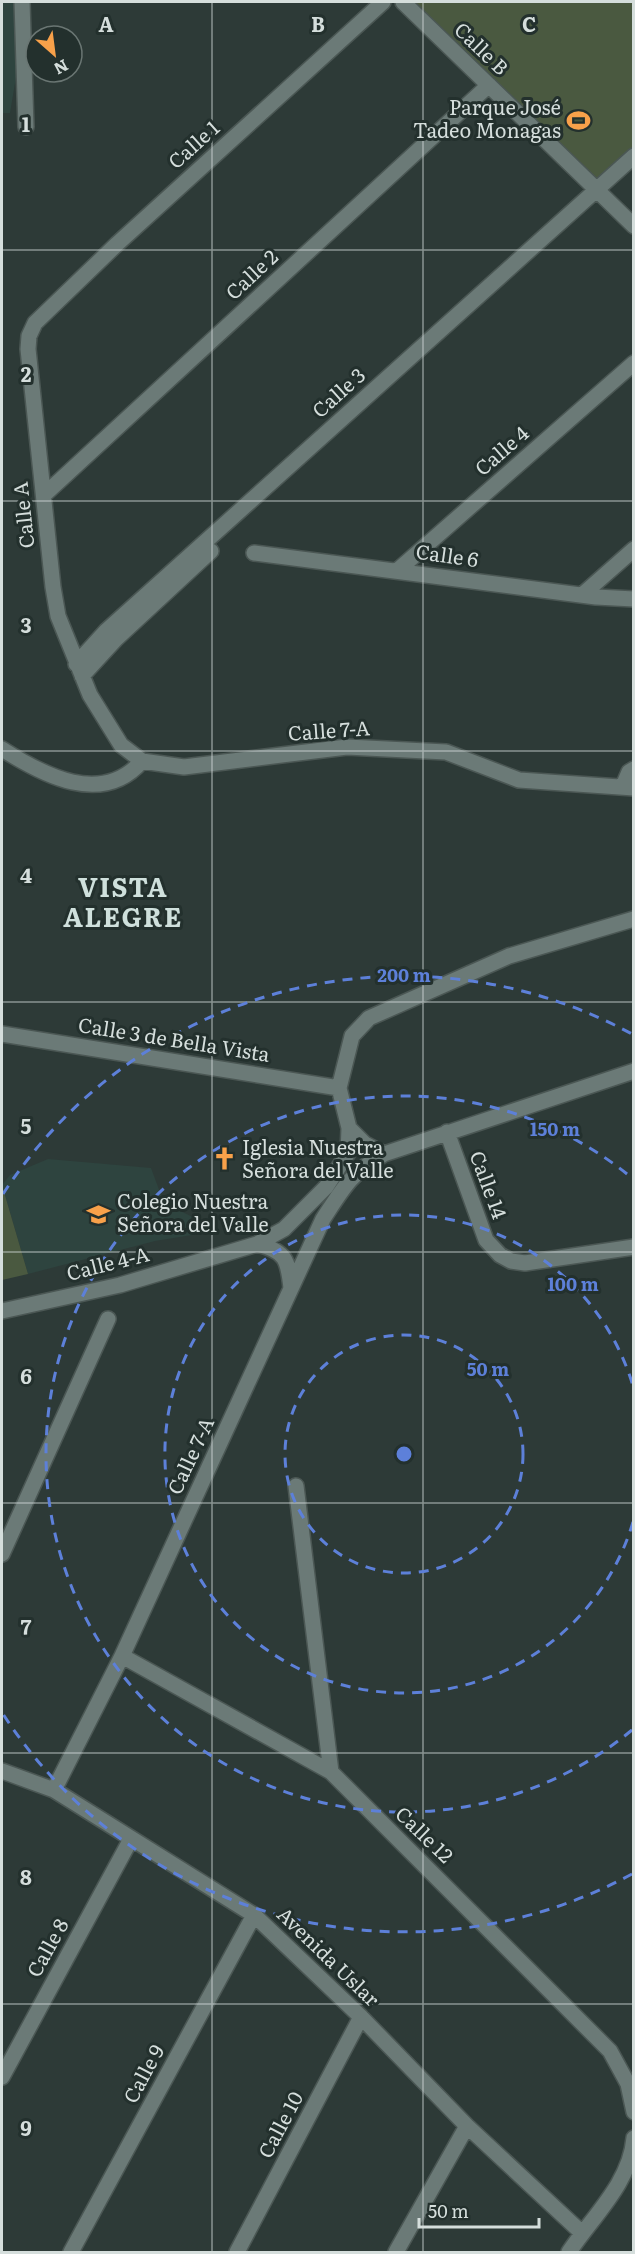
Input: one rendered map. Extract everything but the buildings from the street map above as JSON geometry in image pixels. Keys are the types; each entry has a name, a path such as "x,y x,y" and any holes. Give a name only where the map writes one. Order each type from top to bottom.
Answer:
{"street":[{"path":"22,2 26,127"},
{"name":"Calle 1","path":"35,323 117,244 383,2"},
{"name":"Calle B","path":"403,2 633,226"},
{"name":"Calle 2","path":"44,495 489,85"},
{"name":"Calle 3","path":"599,194 633,156"},
{"name":"Calle 3","path":"79,670 106,631 242,515 599,194 633,169"},
{"name":"Calle A","path":"35,323 29,336 28,349 54,597 58,616 79,670"},
{"name":"Calle 4","path":"398,570 633,363"},
{"path":"582,595 633,549"},
{"name":"Calle 6","path":"254,553 582,595 633,599"},
{"path":"2,749 35,769 77,784 111,782 131,774 142,761 121,745 90,695 79,670"},
{"name":"Calle 7-A","path":"142,761 183,767 347,747 446,752 519,780 628,787"},
{"path":"628,787 629,772 633,769"},
{"path":"257,1244 284,1229 332,1180 348,1153 349,1128 339,1088 352,1036 369,1018 509,956 633,919"},
{"name":"Calle 3 de Bella Vista","path":"2,1034 339,1088"},
{"name":"Calle 7-A","path":"54,1790 122,1656 323,1219 351,1176 384,1154 633,1071"},
{"path":"349,1128 365,1144 384,1154"},
{"name":"Calle 14","path":"447,1132 486,1240 500,1255 511,1261 525,1263 633,1247"},
{"path":"257,1244 276,1249 284,1256 289,1269 291,1289"},
{"name":"Calle 4-A","path":"2,1311 120,1285 257,1244"},
{"path":"2,1554 108,1319"},
{"path":"296,1486 331,1772"},
{"name":"Calle 12","path":"122,1656 331,1772 610,2051 628,2084 633,2112"},
{"name":"Avenida Uslar","path":"2,1771 54,1790 254,1915 361,2017 467,2126 582,2233"},
{"name":"Calle 8","path":"2,2077 131,1839"},
{"name":"Calle 9","path":"71,2253 254,1915"},
{"name":"Calle 10","path":"237,2253 361,2017"},
{"path":"396,2253 467,2126"},
{"path":"569,2253 621,2182 632,2154 633,2138"}],"shaded area":[{"path":"2,2 18,2 20,53 10,113 2,113"},
{"name":"Colegio Nuestra Señora del Valle","path":"48,1159 151,1168 164,1203 217,1231 155,1241 28,1274 2,1185 10,1175"}],"green space":[{"name":"Parque José Tadeo Monagas","path":"403,2 633,2 633,156 596,190"},
{"path":"2,1185 28,1274 2,1280"}],"place":[{"name":"Parque José Tadeo Monagas","path":"579,120"},
{"name":"Iglesia Nuestra Señora del Valle","path":"224,1159"},
{"name":"Colegio Nuestra Señora del Valle","path":"99,1214"}],"district":[{"name":"VISTA ALEGRE","path":"123,903"}]}
